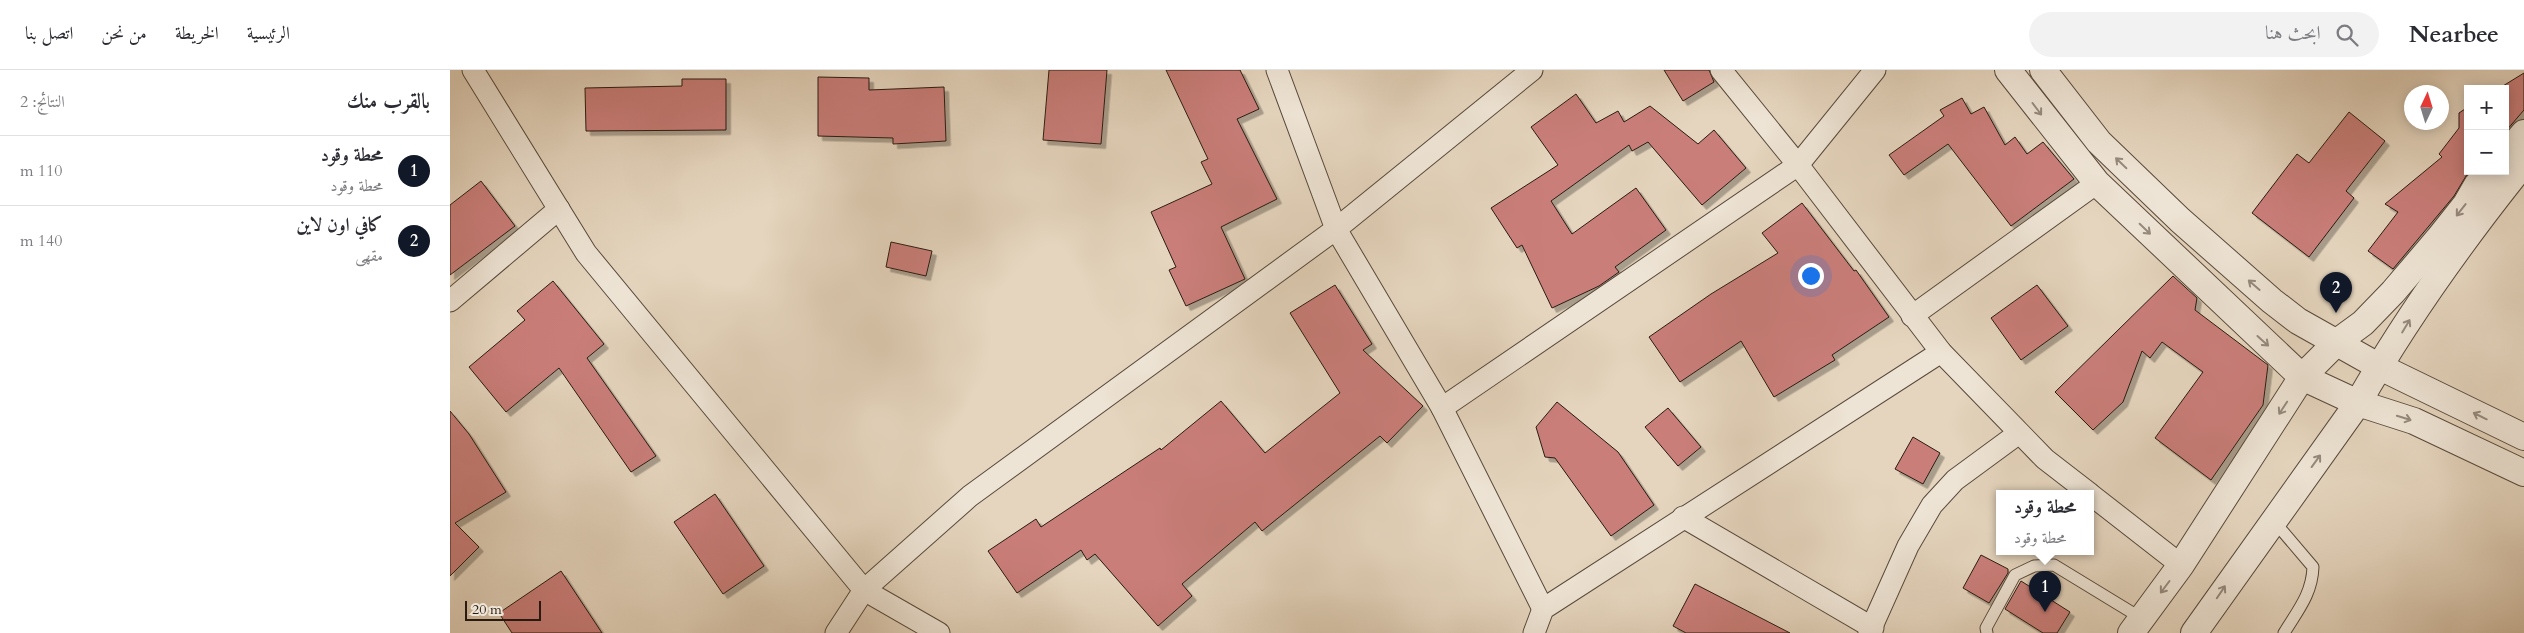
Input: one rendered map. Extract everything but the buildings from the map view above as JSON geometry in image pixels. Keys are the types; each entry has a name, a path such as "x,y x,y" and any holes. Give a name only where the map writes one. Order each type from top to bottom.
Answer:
{"street":[{"path":"473,70 586,253 864,590 939,633"},
{"path":"1277,70 1336,229 1442,408 1543,608"},
{"path":"836,633 864,590 970,496 1336,229 1532,70"},
{"path":"1720,70 1798,165 1941,352 2045,459 2084,490"},
{"path":"1442,408 1798,165 1875,70"},
{"path":"2008,70 2096,183 2302,377 2358,403 2414,421 2524,473"},
{"path":"2043,70 2099,142 2180,220 2272,301 2298,321 2378,366 2524,438"},
{"path":"2509,150 2524,133"},
{"path":"2194,633 2358,403 2378,366 2447,262 2524,163"},
{"path":"2136,626 2181,565 2302,377 2337,342 2363,323 2393,292 2439,238 2466,204 2477,184 2486,175"},
{"path":"1912,316 2096,183"},
{"path":"450,301 559,209"},
{"path":"1534,633 1543,608 1941,352"},
{"path":"1683,517 1871,630 1882,601 1908,546 1932,505 1955,480 2019,433"},
{"path":"2094,498 2181,565"}],"lane":[{"path":"2273,520 2312,567 2312,583 2306,598 2284,633"},
{"path":"1987,633 1986,628 2015,576 2034,566 2054,565 2136,626"}],"place":[{"name":"كافي اون لاين","path":"2336,313"},
{"name":"محطة وقود","path":"2045,612"}]}
